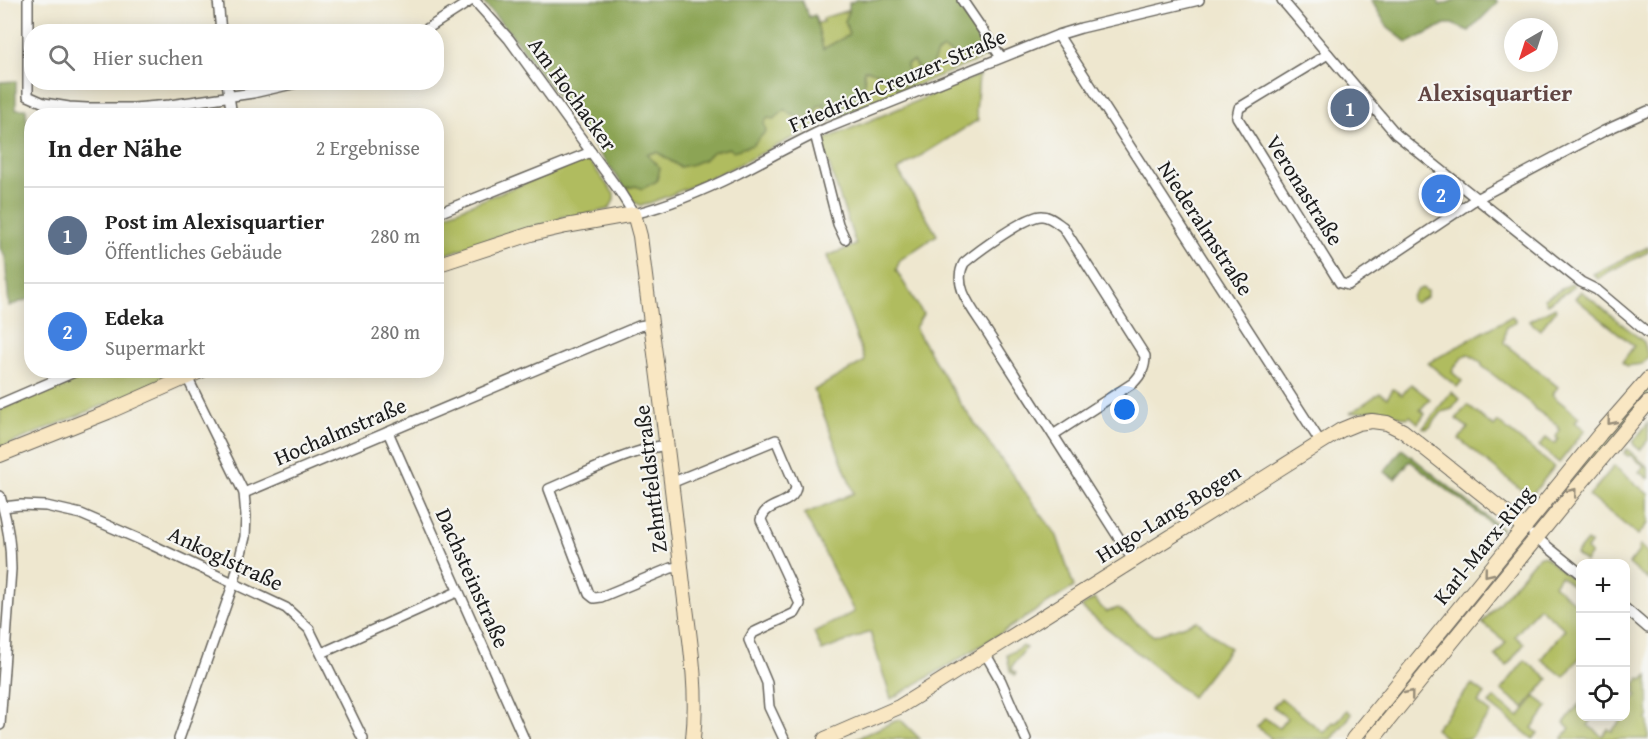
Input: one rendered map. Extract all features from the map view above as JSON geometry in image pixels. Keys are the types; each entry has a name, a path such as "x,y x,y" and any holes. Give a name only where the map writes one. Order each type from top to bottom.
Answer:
{"street":[{"path":"28,0 28,24"},
{"path":"218,0 220,24"},
{"path":"435,24 473,0"},
{"name":"Am Hochacker","path":"473,0 508,39 634,214"},
{"path":"962,0 1001,57"},
{"name":"Friedrich-Creuzer-Straße","path":"634,214 656,208 735,175 815,134 1058,35 1180,2 1199,0"},
{"path":"1282,0 1396,134 1581,282 1597,290 1648,333"},
{"name":"Niederalmstraße","path":"1058,35 1321,443"},
{"name":"Veronastraße","path":"1328,54 1239,108 1237,117 1340,283 1348,285 1476,199"},
{"path":"28,90 28,96 44,103 87,108 170,105 266,90"},
{"path":"228,90 231,108"},
{"path":"1476,199 1604,130 1648,111"},
{"path":"815,134 838,224 845,239"},
{"path":"444,211 591,152"},
{"path":"444,262 531,234 634,214"},
{"name":"Zehntfeldstraße","path":"634,214 640,236 681,567 693,675 695,708 693,739"},
{"path":"1053,435 1139,377 1145,366 1145,356 1063,227 1043,215 1031,218 964,263 960,270 962,290 976,314 1053,435 1133,560"},
{"name":"Hochalmstraße","path":"243,494 639,326 651,324"},
{"path":"0,404 60,378"},
{"path":"0,455 108,412 185,378"},
{"path":"179,739 234,582 245,537 246,516 243,494 187,378"},
{"name":"Karl-Marx-Ring","path":"1353,739 1648,378"},
{"name":"Karl-Marx-Ring","path":"1373,739 1648,403"},
{"name":"Hugo-Lang-Bogen","path":"825,739 899,706 1341,430 1358,423 1379,421 1409,434 1525,528"},
{"name":"Dachsteinstraße","path":"388,432 524,739"},
{"path":"671,483 776,440 796,492 789,499 766,509 762,520 800,604 795,613 757,631 751,637 750,645 766,683 769,707 784,739"},
{"path":"667,445 656,446 625,457 549,489 589,594 594,598 671,568 681,567"},
{"path":"0,496 11,553 0,725"},
{"name":"Ankoglstraße","path":"3,507 32,505 81,514 234,582 294,613 309,629 363,739"},
{"path":"1525,528 1576,569"},
{"path":"322,653 458,592"},
{"path":"1630,612 1648,628"},
{"path":"985,653 1001,681 1026,739"}],"green space":[{"path":"481,0 802,0 809,17 815,15 823,49 849,35 845,21 849,12 849,3 857,0 955,0 975,29 980,45 972,54 963,57 943,49 937,53 928,75 918,69 913,61 907,64 908,72 915,78 911,84 896,88 882,75 864,70 865,84 859,88 854,109 846,115 826,122 822,114 824,103 817,107 814,117 798,117 785,110 774,119 767,118 764,123 766,131 753,145 733,151 729,148 712,152 705,159 693,164 680,167 657,152 647,154 660,168 657,181 642,189 636,186 625,188 512,35"},
{"path":"1371,0 1438,0 1440,5 1455,0 1496,0 1498,2 1469,31 1452,24 1445,24 1408,43 1388,28"},
{"path":"849,10 845,21 849,35 823,49 817,23 823,22 823,18"},
{"path":"975,29 989,56 853,111 859,96 864,70 879,73 892,82 915,78 908,72 906,64 913,61 918,69 943,49 955,55 970,57 980,45"},
{"path":"979,75 976,111 978,120 898,170 937,235 900,260 896,270 923,314 915,328 960,403 1057,536 1074,587 891,699 870,632 822,651 814,632 854,612 804,514 854,493 814,390 865,361 827,256 856,245 821,141"},
{"path":"16,81 16,109 24,109 24,301 9,306 5,257 0,248 0,82"},
{"path":"825,102 822,114 826,122 688,188 641,206 634,202 625,188 636,186 646,154 657,152 680,167 705,159 711,152 729,148 768,118 785,109 802,118 813,117 817,107"},
{"path":"587,158 614,194 614,200 609,209 567,219 566,216 561,217 561,220 498,237 444,255 444,215"},
{"path":"1648,247 1648,252 1598,279 1593,274"},
{"path":"1572,283 1574,286 1569,291 1547,304 1544,299"},
{"path":"1422,288 1427,291 1427,297 1415,303 1411,300 1416,291"},
{"path":"1581,291 1644,342 1648,357 1642,364 1627,366 1622,362 1634,346 1575,298"},
{"path":"1555,307 1556,310 1540,330 1529,321"},
{"path":"1512,316 1516,322 1506,327 1504,343 1558,387 1552,395 1579,417 1575,422 1585,430 1559,463 1539,446 1546,438 1554,444 1558,439 1556,437 1560,430 1559,426 1535,409 1482,364 1468,354 1461,359 1452,372 1462,381 1457,387 1428,363"},
{"path":"71,378 169,378 0,448 0,410"},
{"path":"1411,384 1430,399 1420,410 1425,414 1418,423 1410,416 1407,418 1377,410 1350,413 1380,393 1387,398 1393,389 1402,395"},
{"path":"1648,386 1648,396 1546,520 1543,517"},
{"path":"1451,392 1460,399 1452,409 1442,412 1430,427 1423,428"},
{"path":"1467,405 1494,427 1498,422 1554,467 1530,497 1459,439 1468,428 1456,419"},
{"path":"1648,423 1648,440 1640,450 1633,442"},
{"path":"1402,449 1502,529 1499,530 1410,461 1395,479 1384,472"},
{"path":"1627,449 1648,467 1648,479 1639,472 1644,466 1624,453"},
{"path":"1614,466 1648,494 1648,523 1638,535 1589,496"},
{"path":"1587,541 1591,544 1586,550 1591,554 1587,559 1582,559 1576,554"},
{"path":"1640,546 1648,552 1648,580 1630,565"},
{"path":"1544,556 1576,583 1576,589 1560,576 1554,585 1576,604 1576,662 1564,677 1541,659 1565,629 1539,607 1515,636 1524,644 1507,666 1495,656 1506,642 1482,623 1535,560"},
{"path":"1094,599 1106,612 1118,608 1154,636 1197,621 1230,648 1192,697 1081,607"},
{"path":"1022,646 1026,648 1012,666 1015,675 1010,671 1007,655"},
{"path":"1525,660 1548,679 1524,708 1501,690"},
{"path":"1648,675 1648,717 1646,720 1648,721 1648,739 1562,739 1570,728 1564,723 1576,708 1576,721 1591,721 1588,725 1602,736 1608,729 1612,731 1620,721 1630,721 1630,704 1637,695 1634,692 1637,688 1634,685 1640,678 1643,680"},
{"path":"1472,684 1485,694 1478,703 1491,713 1470,739 1447,739 1435,729"},
{"path":"1535,697 1548,707 1532,728 1538,733 1533,739 1489,704 1494,698 1519,717"},
{"path":"1281,698 1324,733 1347,710 1352,714 1332,739 1270,739 1257,727 1265,718 1279,728 1287,718 1273,707"},
{"path":"900,719 920,739 855,739"}],"place":[{"name":"Post im Alexisquartier","path":"1350,108"},
{"name":"Edeka","path":"1441,194"}],"district":[{"name":"Alexisquartier","path":"1495,93"}]}
